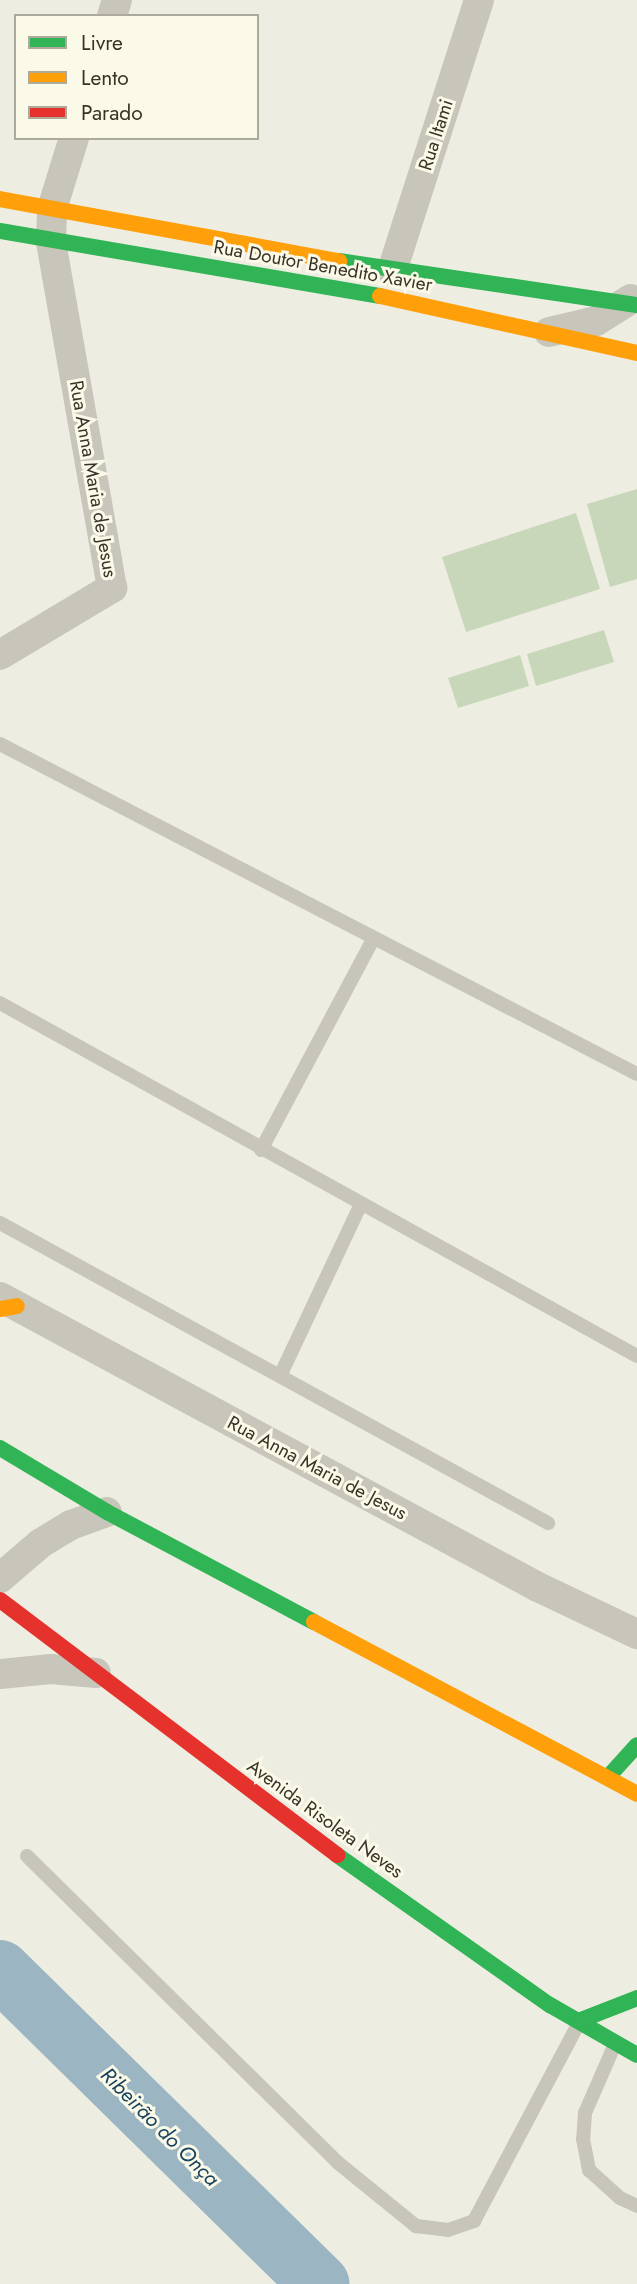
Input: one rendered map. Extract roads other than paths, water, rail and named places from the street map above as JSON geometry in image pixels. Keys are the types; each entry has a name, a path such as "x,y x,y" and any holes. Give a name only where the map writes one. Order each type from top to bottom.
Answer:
{"main road":[{"name":"Rua Doutor Benedito Xavier","path":"0,199 392,271 633,301"},
{"name":"Rua Doutor Benedito Xavier","path":"0,231 51,242 410,301 637,353"},
{"path":"0,1448 107,1512 637,1794"},
{"name":"Avenida Risoleta Neves","path":"0,1600 269,1807 550,2005 581,2020 637,2055"},
{"path":"608,1777 637,1745"},
{"path":"581,2020 637,1998"}],"street":[{"name":"Rua Itami","path":"392,271 479,0"},
{"path":"51,242 52,209 73,140"},
{"name":"Rua Anna Maria de Jesus","path":"0,655 112,588 51,242"},
{"path":"546,332 596,321 633,301"},
{"name":"Rua Anna Maria de Jesus","path":"6,1304 538,1587 637,1634"},
{"path":"0,1578 41,1544 107,1512"},
{"path":"0,1674 51,1669 96,1673"}],"lane":[{"path":"0,744 637,1074"},
{"path":"261,1150 373,939"},
{"path":"0,1003 360,1206 637,1356"},
{"path":"280,1376 360,1206"},
{"path":"0,1223 548,1523"},
{"path":"27,1856 337,2162 415,2226 448,2230 474,2221 581,2020"},
{"path":"616,2042 585,2113 583,2139 589,2170 620,2198 637,2206"}],"waterway":[{"name":"Ribeirão do Onça","path":"0,1970 319,2284"}]}
